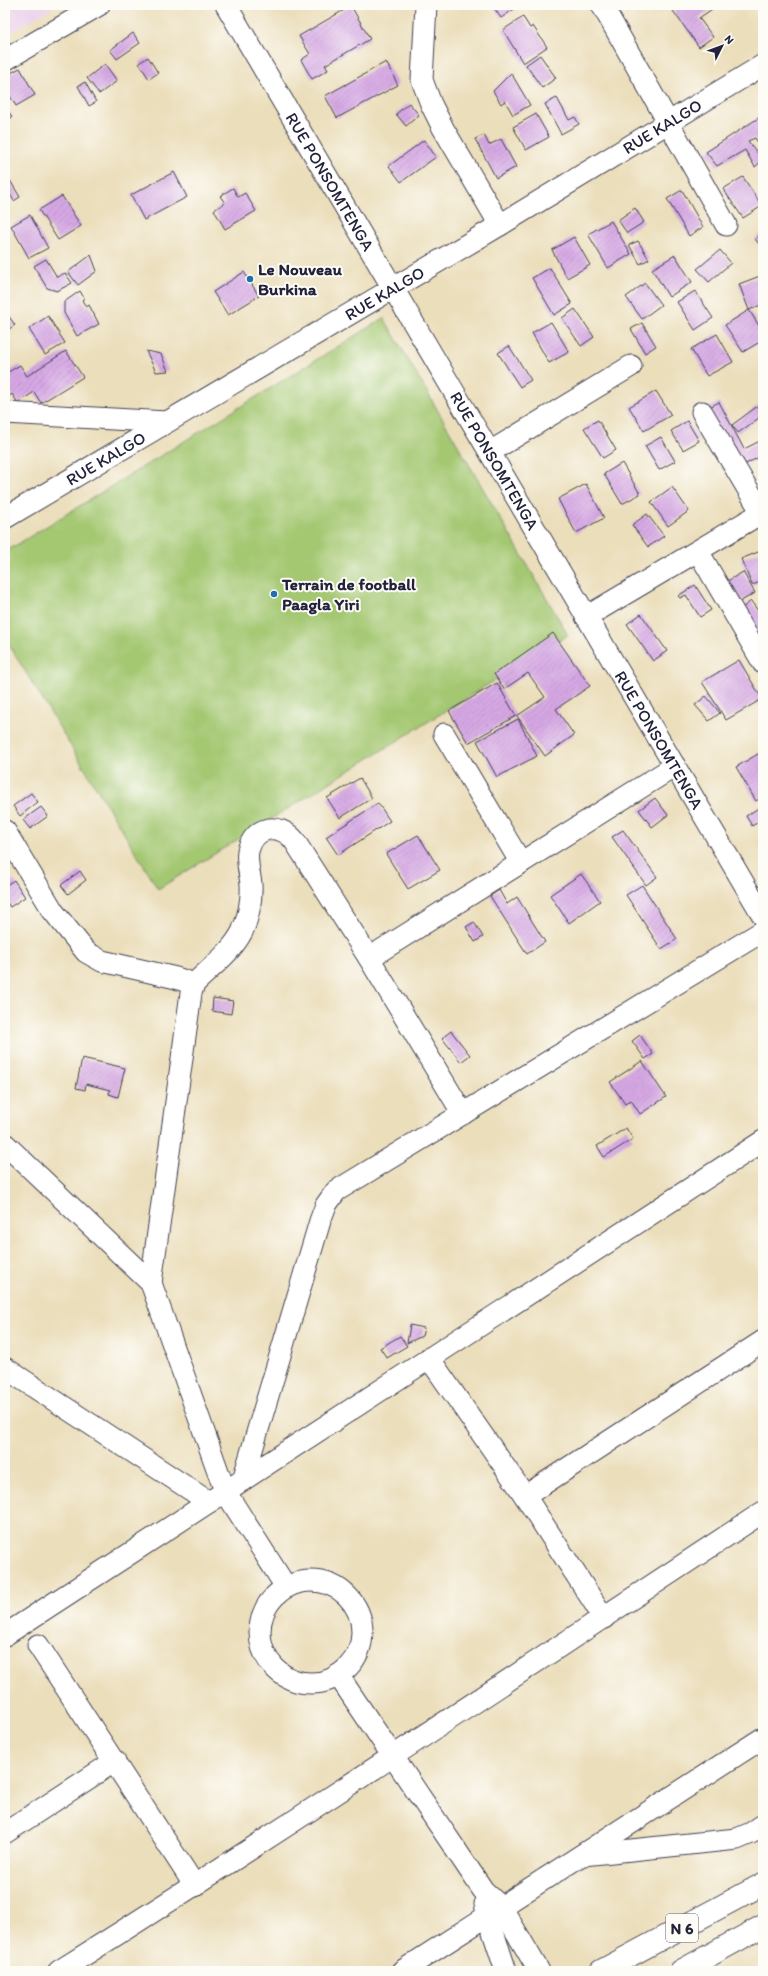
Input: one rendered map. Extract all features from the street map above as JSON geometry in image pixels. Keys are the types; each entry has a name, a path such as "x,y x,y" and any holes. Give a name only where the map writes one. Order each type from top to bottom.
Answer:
{"main road":[{"name":"N 6","path":"601,1971 763,1884"},
{"name":"N 6","path":"681,1971 763,1926"}],"street":[{"path":"5,60 99,5"},
{"name":"RUE PONSOMTENGA","path":"226,5 763,916"},
{"path":"426,5 422,80 431,104 443,128 500,225"},
{"path":"602,5 670,123 726,225"},
{"name":"RUE KALGO","path":"5,518 500,225 670,123 763,65"},
{"path":"490,452 631,366"},
{"path":"586,617 762,512 702,412"},
{"path":"5,413 167,422"},
{"path":"698,551 763,663"},
{"path":"444,734 521,862"},
{"path":"369,958 675,766"},
{"path":"151,1283 191,993 194,984 234,946 242,932 249,909 251,886 248,853 250,843 257,834 272,828 287,833 294,840 369,958 463,1114"},
{"path":"5,831 53,911 86,952 102,961 176,978 194,984"},
{"path":"225,1491 320,1221 326,1205 336,1191 763,931"},
{"path":"5,1635 763,1141"},
{"path":"5,1144 151,1283 225,1491 286,1588"},
{"path":"525,1496 763,1341"},
{"path":"429,1358 525,1496 604,1618"},
{"path":"5,1368 225,1491"},
{"path":"59,1971 195,1886 761,1517"},
{"path":"306,1581 327,1584 345,1594 354,1604 361,1620 362,1641 355,1660 343,1673 324,1682 308,1684 289,1679 272,1665 262,1648 260,1630 266,1607 278,1593 286,1588 306,1581"},
{"path":"38,1645 195,1886"},
{"path":"338,1675 483,1890 495,1913 539,1971"},
{"path":"402,1971 495,1913 578,1856 763,1738"},
{"path":"5,1833 115,1761"},
{"path":"578,1856 737,1839 751,1833 763,1825"},
{"path":"495,1913 506,1971"}],"shaded area":[{"path":"5,5 57,5 5,36"}],"green space":[{"name":"Terrain de football Paagla Yiri","path":"384,318 568,635 158,889 5,638 5,552"}],"building":[{"path":"492,5 520,5 501,18"},
{"path":"681,5 718,5 699,18 713,37 699,47 673,11"},
{"path":"351,6 370,39 325,65 328,70 312,79 301,60 310,54 299,36"},
{"path":"523,17 530,28 533,26 547,47 523,63 503,30"},
{"path":"133,33 140,43 117,59 110,50"},
{"path":"540,55 556,78 542,88 526,65"},
{"path":"148,57 158,73 149,79 139,63"},
{"path":"386,62 398,85 337,118 325,96"},
{"path":"105,64 117,81 99,94 87,78"},
{"path":"20,68 35,95 16,106 5,88 5,76"},
{"path":"511,73 530,105 513,115 505,101 501,104 493,91"},
{"path":"85,82 96,102 89,106 78,86"},
{"path":"557,98 569,120 575,117 579,124 561,134 545,104"},
{"path":"409,103 419,115 406,126 396,114"},
{"path":"5,106 12,117 5,122"},
{"path":"536,114 549,137 526,150 513,127"},
{"path":"763,115 763,150 755,138 748,141 763,160 755,167 745,150 717,166 706,152"},
{"path":"484,135 489,145 501,139 516,167 496,178 475,139"},
{"path":"424,140 436,157 401,182 389,166"},
{"path":"174,172 187,197 144,220 131,195"},
{"path":"8,177 20,197 14,201 5,186 5,178"},
{"path":"743,177 762,206 743,218 723,189"},
{"path":"233,188 238,197 245,193 256,211 225,229 214,210 225,203 220,196"},
{"path":"682,190 703,227 689,236 667,199"},
{"path":"62,196 81,226 58,240 39,210"},
{"path":"635,208 644,222 627,233 618,220"},
{"path":"30,215 48,248 29,258 11,226"},
{"path":"611,221 631,254 608,268 588,234"},
{"path":"763,233 763,249 755,239"},
{"path":"574,237 590,265 567,278 552,250"},
{"path":"638,241 649,259 640,264 629,245"},
{"path":"720,250 731,263 709,282 697,269"},
{"path":"91,255 97,271 78,285 68,272"},
{"path":"675,255 692,282 669,297 652,269"},
{"path":"46,259 57,277 65,273 72,283 57,291 47,288 34,266"},
{"path":"550,268 572,304 554,315 532,278"},
{"path":"244,272 259,296 228,315 213,292"},
{"path":"760,276 763,285 763,304 749,310 739,284"},
{"path":"645,283 661,305 642,319 626,297"},
{"path":"80,291 84,298 82,300 86,307 89,305 99,324 77,336 64,313 64,302"},
{"path":"695,291 713,318 695,330 677,302"},
{"path":"575,309 594,337 581,346 562,318"},
{"path":"749,310 763,332 763,340 743,352 725,325"},
{"path":"5,311 15,325 5,332"},
{"path":"48,316 65,343 45,355 29,329"},
{"path":"551,322 569,352 549,363 532,333"},
{"path":"642,323 656,346 645,353 631,329"},
{"path":"717,334 733,362 707,376 691,349"},
{"path":"509,346 531,380 520,387 498,353"},
{"path":"66,351 83,377 41,403 34,392 18,403 12,394 5,399 5,374 20,365 27,376"},
{"path":"146,351 161,354 168,371 156,372"},
{"path":"656,391 671,415 644,431 629,407"},
{"path":"719,402 744,449 760,441 763,447 763,455 740,467 708,408"},
{"path":"763,402 763,415 738,433 732,425"},
{"path":"598,420 616,450 603,458 584,428"},
{"path":"687,421 699,441 683,450 671,431"},
{"path":"661,437 675,461 659,470 645,446"},
{"path":"622,463 640,494 622,504 604,474"},
{"path":"586,484 604,518 576,533 558,499"},
{"path":"672,487 689,511 668,526 651,502"},
{"path":"647,514 664,536 648,547 632,525"},
{"path":"763,550 763,581 752,585 741,559"},
{"path":"743,572 755,593 736,604 724,583"},
{"path":"695,585 711,610 700,617 686,595 680,598 678,596"},
{"path":"751,601 763,618 763,630 754,636 737,612"},
{"path":"641,614 667,651 653,661 627,624"},
{"path":"553,633 590,686 556,709 574,735 545,756 517,716 545,697 528,673 504,689 494,674"},
{"path":"739,660 762,699 726,720 702,682"},
{"path":"497,683 516,716 468,743 449,711"},
{"path":"706,696 720,713 709,721 695,705"},
{"path":"518,719 537,756 497,777 477,741"},
{"path":"763,751 763,796 756,801 736,767"},
{"path":"360,778 372,798 340,818 327,798"},
{"path":"31,793 38,802 20,816 13,806"},
{"path":"655,798 668,815 652,827 639,810"},
{"path":"378,803 390,821 338,855 326,837"},
{"path":"41,807 48,816 30,829 23,820"},
{"path":"760,807 763,811 763,819 752,826 746,816"},
{"path":"623,830 657,877 646,885 612,837"},
{"path":"418,835 440,870 408,889 386,854"},
{"path":"80,871 86,880 68,894 61,885"},
{"path":"581,874 600,901 569,923 550,895"},
{"path":"14,880 25,897 10,907 5,900 5,886"},
{"path":"642,885 677,939 661,949 626,895"},
{"path":"499,890 507,904 517,897 545,942 527,954 490,896"},
{"path":"474,922 483,937 475,942 466,927"},
{"path":"213,998 233,1001 231,1014 212,1011"},
{"path":"451,1031 470,1055 461,1062 442,1038"},
{"path":"640,1035 653,1054 645,1059 632,1041"},
{"path":"82,1058 125,1068 118,1097 109,1094 110,1090 86,1084 85,1090 76,1088"},
{"path":"642,1061 666,1097 640,1114 631,1100 625,1104 610,1082"},
{"path":"626,1128 633,1139 604,1157 597,1146"},
{"path":"410,1325 424,1328 422,1336 407,1343"},
{"path":"400,1336 407,1346 387,1358 380,1348"}],"place":[{"name":"Le Nouveau Burkina","path":"250,279"},
{"name":"Terrain de football Paagla Yiri","path":"274,594"}]}
